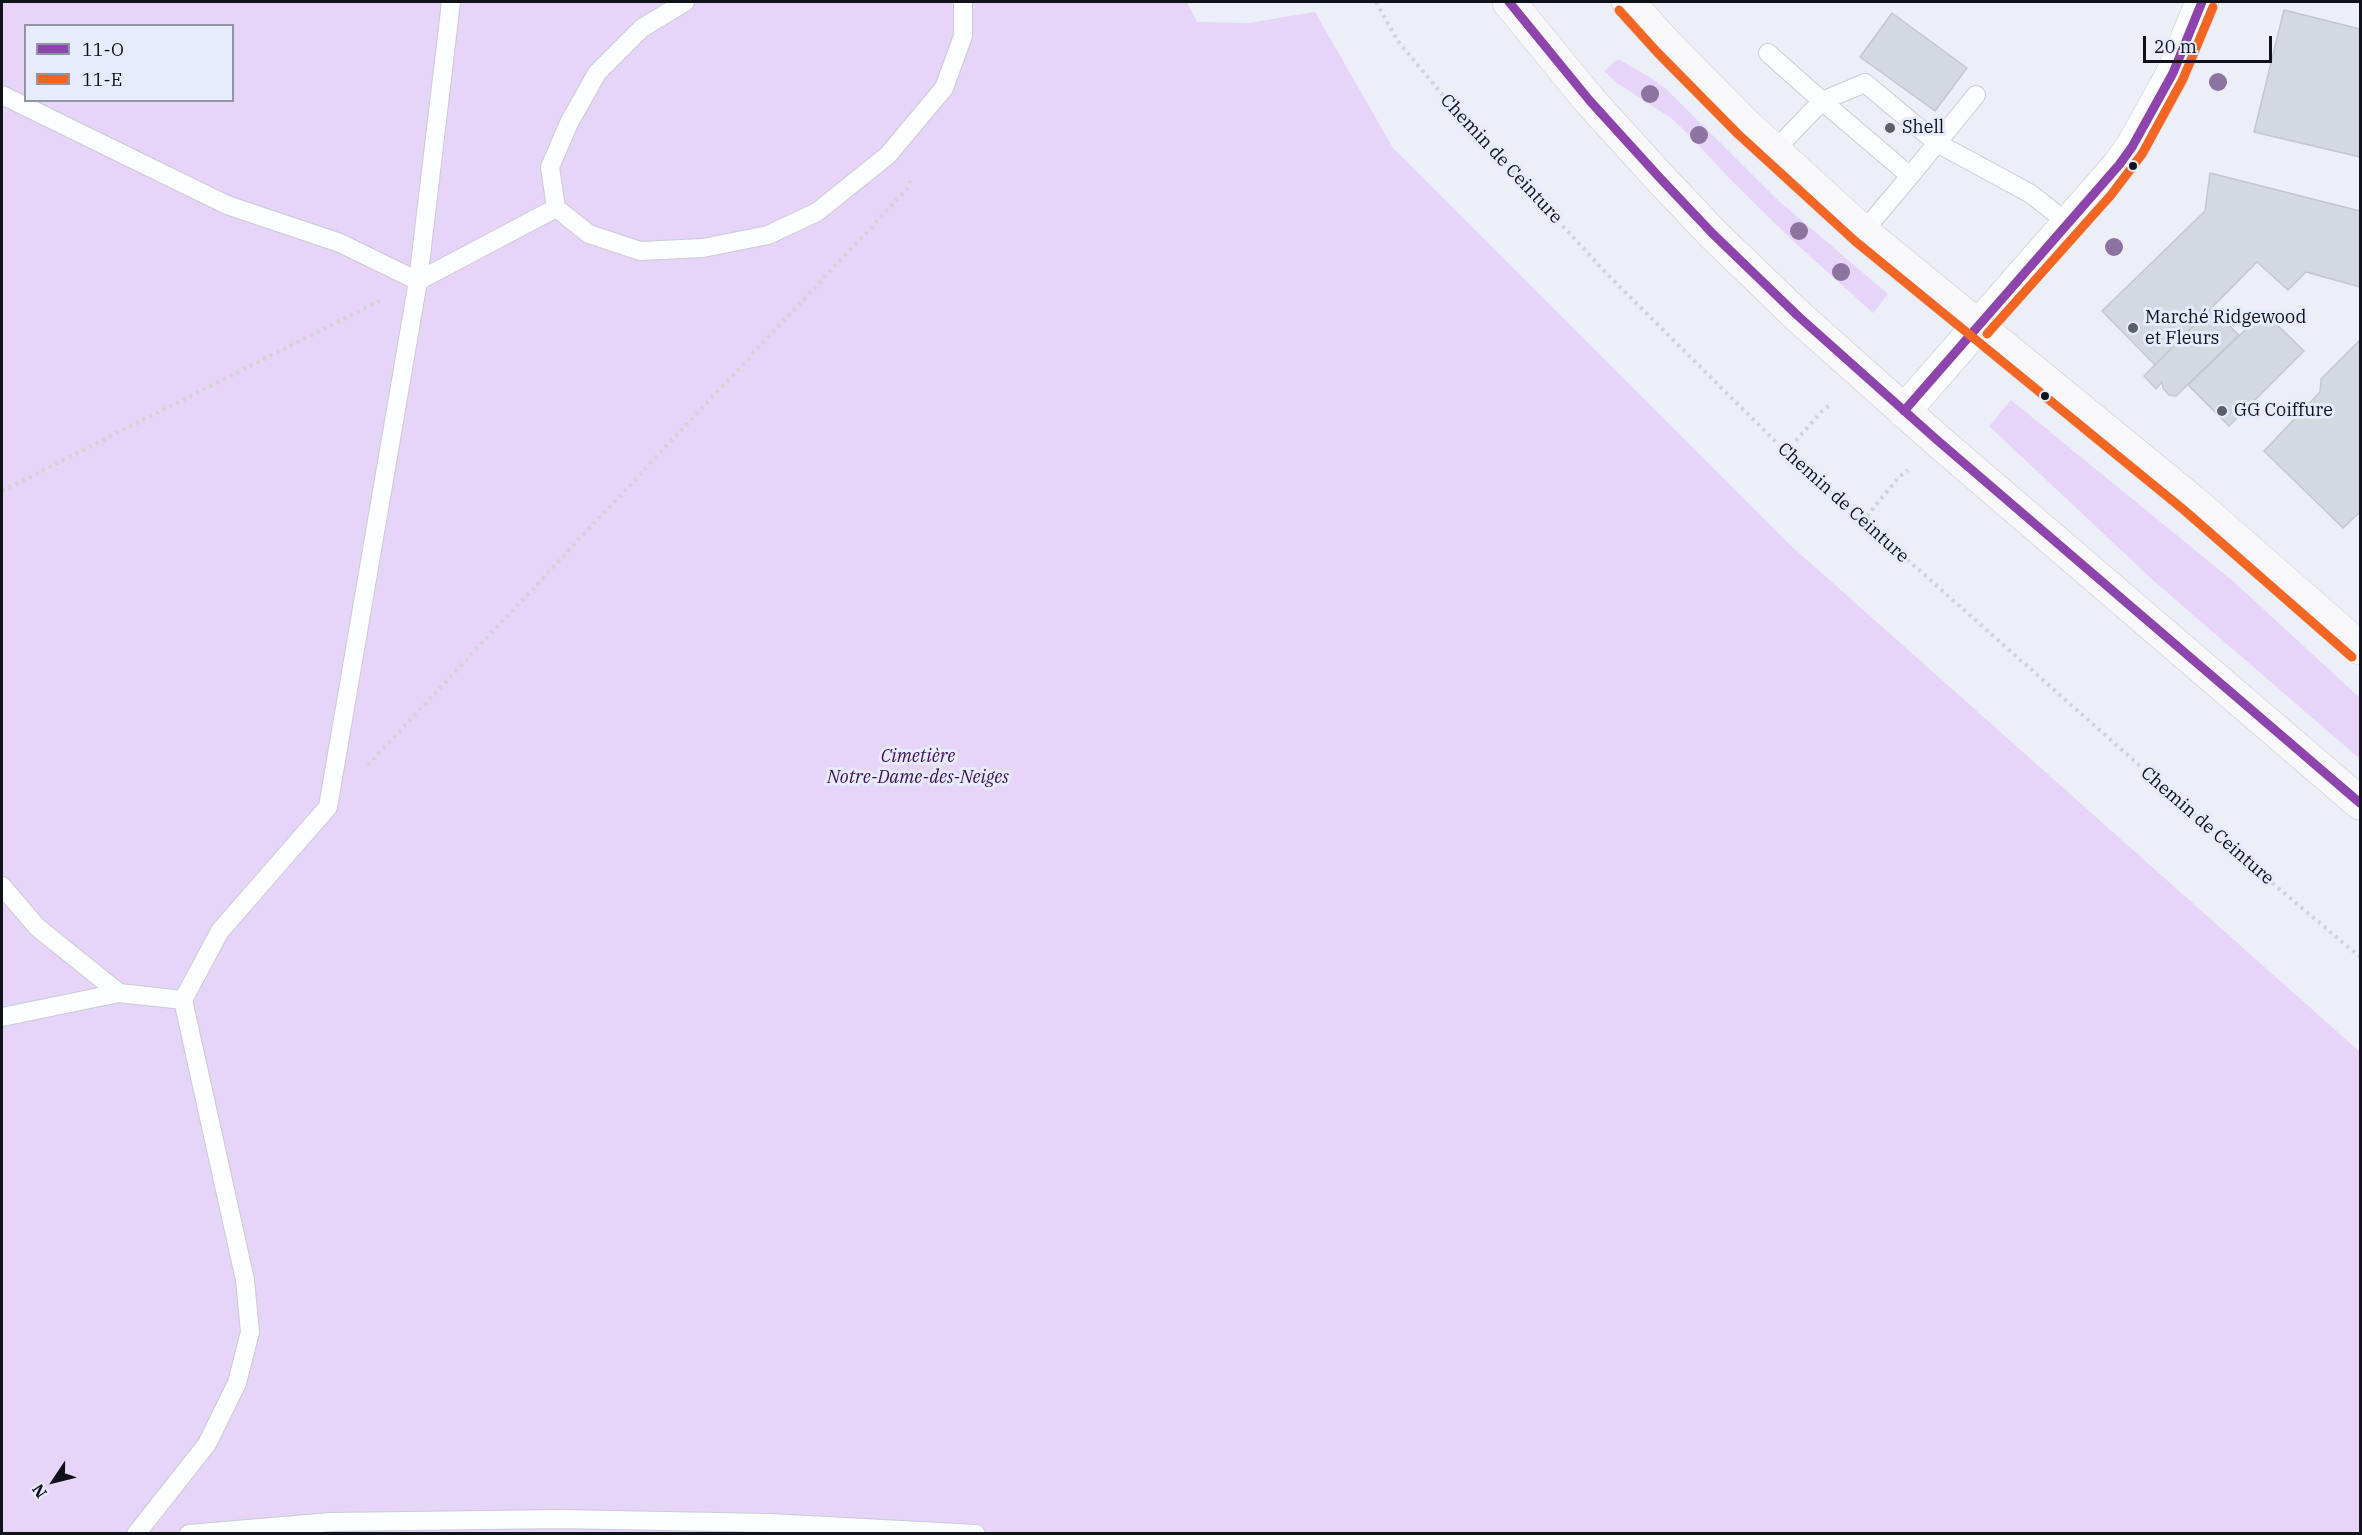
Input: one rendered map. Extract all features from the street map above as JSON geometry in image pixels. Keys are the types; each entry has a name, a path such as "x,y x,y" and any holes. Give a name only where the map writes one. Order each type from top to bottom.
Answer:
{"main road":[{"path":"1509,2 1596,108 1713,234 1798,316 1904,411 2361,803"},
{"path":"1628,2 1773,152 1863,232 2239,540 2361,648"}],"street":[{"path":"1904,411 2070,224 2132,147 2173,73 2202,2"}],"lane":[{"path":"136,1533 207,1444 237,1383 250,1332 245,1280 183,1000 219,931 328,807 418,281 451,2"},
{"path":"685,2 642,28 597,73 569,123 550,167 556,208 589,234 640,251 703,248 768,235 818,212 888,155 944,88 963,36 963,2"},
{"path":"1768,53 1910,176"},
{"path":"1773,152 1822,101 1871,76 1937,143 2031,194 2070,224"},
{"path":"2,95 128,154 227,205 340,243 418,281"},
{"path":"1863,232 1976,95"},
{"path":"418,281 556,208"},
{"path":"2,886 37,927 119,993"},
{"path":"2,1017 119,993 183,1000"},
{"path":"189,1533 331,1522 561,1519 770,1523 976,1533"}],"path":[{"name":"Chemin de Ceinture","path":"1376,2 1397,40 1451,105 1609,276 1786,452 1862,522 2255,868 2361,957"},
{"path":"328,807 907,189 911,178"},
{"path":"2,491 418,281"},
{"path":"1786,452 1821,412 1832,404"},
{"path":"1862,522 1898,478 1908,470"}],"green space":[{"name":"Cimetière Notre-Dame-des-Neiges","path":"2,2 1187,2 1197,22 1248,23 1315,12 1393,148 1789,544 2360,1052 2360,1533 2,1534"},
{"path":"1618,59 1666,89 1780,202 1888,294 1873,313 1792,240 1671,118 1617,83 1604,71"},
{"path":"2011,400 2234,582 2360,698 2360,759 2155,582 1989,426"}],"building":[{"path":"2284,10 2360,29 2360,157 2254,132"},
{"path":"1892,13 1967,68 1935,111 1860,57"},
{"path":"2210,173 2360,211 2360,287 2306,272 2288,290 2257,262 2155,365 2102,311 2205,211"},
{"path":"2211,308 2239,335 2176,396 2169,395 2163,388 2162,382 2156,389 2144,376"},
{"path":"2264,312 2304,351 2229,426 2188,385"},
{"path":"2360,340 2360,512 2343,528 2264,451 2320,392 2321,379"}],"transit line":[{"name":"11-O","path":"1509,2 1590,101 1659,177 1713,234 1798,316 1937,440 2360,803"},
{"name":"11-O","path":"1904,411 2119,165 2132,147 2173,73 2202,2"},
{"name":"11-E","path":"1987,334 2111,195 2142,154 2183,79 2213,7"},
{"name":"11-E","path":"1619,10 1738,134 1855,241 2184,510 2352,657"}],"place":[{"name":"Shell","path":"1890,128"},
{"name":"Marché Ridgewood et Fleurs","path":"2133,328"},
{"name":"GG Coiffure","path":"2222,411"}]}
